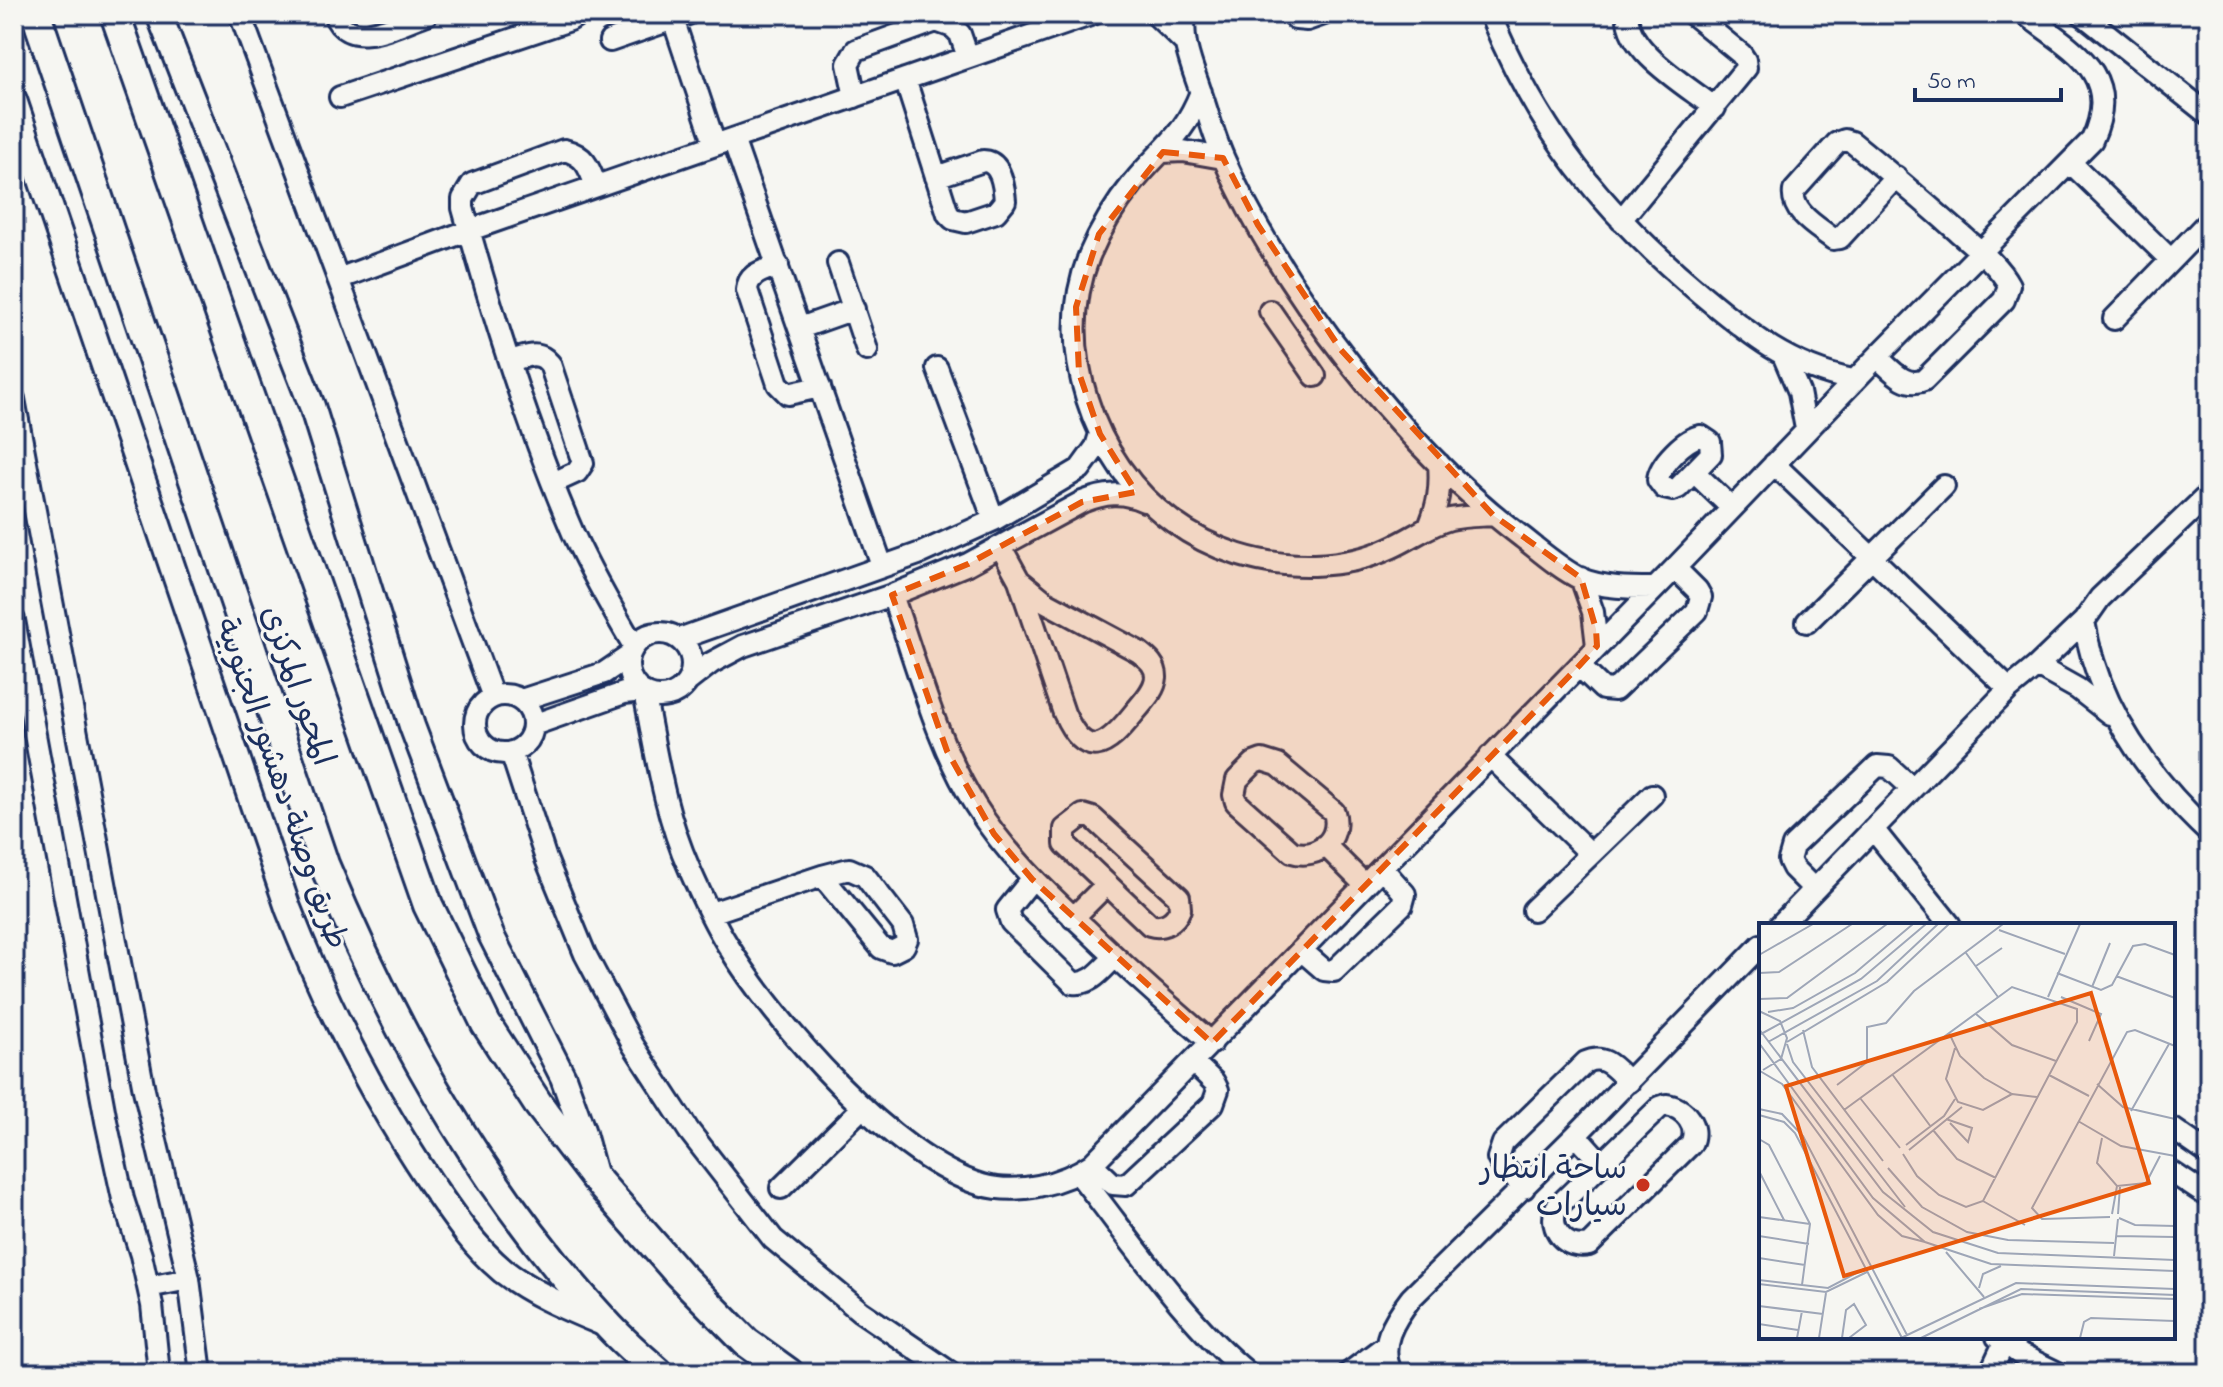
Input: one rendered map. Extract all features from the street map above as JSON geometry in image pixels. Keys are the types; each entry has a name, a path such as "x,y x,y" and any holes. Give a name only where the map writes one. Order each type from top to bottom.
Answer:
{"highway":[{"name":"المحور المركزى","path":"36,14 319,849 350,927 411,1048 460,1130 521,1219 607,1324"},
{"name":"المحور المركزى","path":"115,14 428,905 486,1024 538,1104 594,1177 679,1274 746,1342 789,1373"},
{"name":"طريق وصلة دهشور الجنوبية","path":"607,1324 659,1373"}],"main road":[{"path":"159,14 312,406 423,754 491,935 563,1077 582,1130 594,1177"},
{"name":"طريق وصلة دهشور الجنوبية","path":"14,100 288,908 327,1003 410,1152 470,1238 502,1270 522,1284 543,1297 607,1324"}],"street":[{"path":"240,14 493,697"},
{"path":"334,14 341,27 361,35 427,14"},
{"path":"340,97 570,20 579,14"},
{"path":"338,279 470,230 1091,14"},
{"path":"1155,14 1183,41"},
{"path":"1185,14 1183,41 1223,158 1258,225 1319,320 1388,409 1439,464 1493,515 1581,578 1617,587 1653,588"},
{"path":"1294,14 1296,19 1303,21 1324,14"},
{"path":"1490,14 1512,68 1538,112 1590,186 1621,220 1683,279 1784,357 1818,372 1853,380"},
{"path":"1628,14 1627,21 1640,50 1715,108"},
{"path":"1621,220 1746,68 1745,60 1692,14"},
{"path":"2082,14 2209,115"},
{"path":"596,186 588,163 564,150 472,184 463,199 510,361 553,483 632,651 630,676 643,692 668,816 726,942 765,999 807,1049 863,1107 905,1143 951,1173 984,1186 1017,1189 1085,1168 1212,1043 1675,568 1853,380 2092,140 2101,120 2103,98 2097,77 2085,59 2031,16"},
{"path":"610,41 681,17 724,142 778,265 882,566"},
{"path":"855,97 848,64 856,50 936,21 953,27 960,34 968,57"},
{"path":"905,79 936,177"},
{"path":"1201,92 1179,134 1135,181 1115,208 1089,257 1081,282 1075,340 1079,373 1100,434 1121,470 1148,502 1181,529 1209,545 1264,562 1289,565 1343,563 1371,556 1449,520 1493,515"},
{"path":"1877,357 1906,382 1918,383 2004,300 2009,285 1980,251 1896,177 1852,142 1845,140 1837,143 1794,191 1793,199 1796,209 1833,239 1840,238 1896,177"},
{"path":"1163,152 1204,153 1223,158"},
{"path":"2071,163 2171,260"},
{"path":"2114,319 2209,221"},
{"path":"838,263 867,350"},
{"path":"778,265 753,275 747,285 778,384 788,394 820,387"},
{"path":"800,328 854,309"},
{"path":"1270,311 1315,376"},
{"path":"1290,340 1319,320"},
{"path":"510,361 540,355 550,364 583,463 577,472 553,483"},
{"path":"1784,357 1799,392 1806,429"},
{"path":"937,368 994,520"},
{"path":"14,399 144,1090 189,1279 201,1373"},
{"path":"679,639 921,553 994,520 1080,469 1089,459 1100,434"},
{"path":"1429,527 1441,486 1439,464"},
{"path":"1774,464 2009,689"},
{"path":"1694,472 1732,508"},
{"path":"1807,622 1944,486"},
{"path":"533,725 624,693 643,692 663,697 682,688 711,663 743,646 944,575 1100,495 1117,493 1148,502"},
{"path":"1782,923 2009,689 2084,621 2100,598 2209,494"},
{"path":"1001,547 1019,580 1074,734 1087,743 1103,744 1116,735 1154,686 1156,675 1151,662 1139,652 1046,602 1019,580"},
{"path":"1579,666 1603,689 1615,690 1697,611 1701,597 1675,568"},
{"path":"1581,578 1593,612 1597,646"},
{"path":"892,595 956,769 994,834 1032,879 1212,1043"},
{"path":"14,620 106,1121 123,1199 148,1287 159,1373"},
{"path":"2084,621 2095,670 2116,719 2160,781 2209,833"},
{"path":"521,700 604,673 632,651 641,639 660,633 679,639 690,654 688,681"},
{"path":"2037,666 2078,689 2116,719"},
{"path":"507,695 521,700 530,711 533,725 529,739 511,752 495,752 488,748 475,729 481,706 493,697 507,695"},
{"path":"511,752 546,859 585,954 633,1045 689,1131 773,1239 860,1311 951,1373"},
{"path":"1490,756 1591,854"},
{"path":"1270,761 1278,765 1334,812 1336,830 1325,845 1310,855 1292,852 1236,802 1234,787 1237,780 1254,763 1270,761"},
{"path":"1814,889 1789,860 1793,846 1877,766 1889,767 1912,788"},
{"path":"1533,910 1652,795"},
{"path":"1077,817 1093,818 1179,897 1180,909 1168,924 1150,925 1107,884 1065,844 1065,829 1077,817"},
{"path":"1873,829 1948,923"},
{"path":"1325,845 1365,885"},
{"path":"1301,950 1324,970 1334,971 1402,905 1405,894 1382,868"},
{"path":"711,913 822,876"},
{"path":"1032,879 1007,910 1011,922 1073,983 1082,984 1093,978 1115,957"},
{"path":"1073,918 1107,884"},
{"path":"1392,1373 1385,1346 1395,1319 1411,1298 1524,1188 1759,947"},
{"path":"1524,1188 1498,1158 1503,1143 1592,1058 1605,1060 1629,1082"},
{"path":"1085,1168 1113,1184 1126,1185 1213,1104 1218,1090 1193,1062"},
{"path":"1666,1105 1679,1109 1695,1130 1691,1144 1589,1245 1574,1246 1556,1231 1553,1223 1556,1208 1602,1164 1660,1107 1666,1105"},
{"path":"781,1188 863,1107"},
{"path":"1576,1135 1602,1164"},
{"path":"2176,1137 2209,1154"},
{"path":"1085,1168 1180,1302 1248,1373"},
{"path":"2175,1174 2203,1193"},
{"path":"148,1287 189,1279"},
{"path":"1349,1373 1385,1346"},
{"path":"1990,1373 2009,1352 2058,1373"}],"highlighted area":[{"path":"1163,152 1223,158 1258,225 1341,350 1493,515 1581,578 1596,629 1597,646 1579,666 1212,1043 1032,879 994,834 947,751 892,595 968,564 1082,502 1136,492 1100,434 1079,373 1076,307 1099,234"}],"place":[{"name":"ساحة انتظار سيارات","path":"1643,1185"}]}
